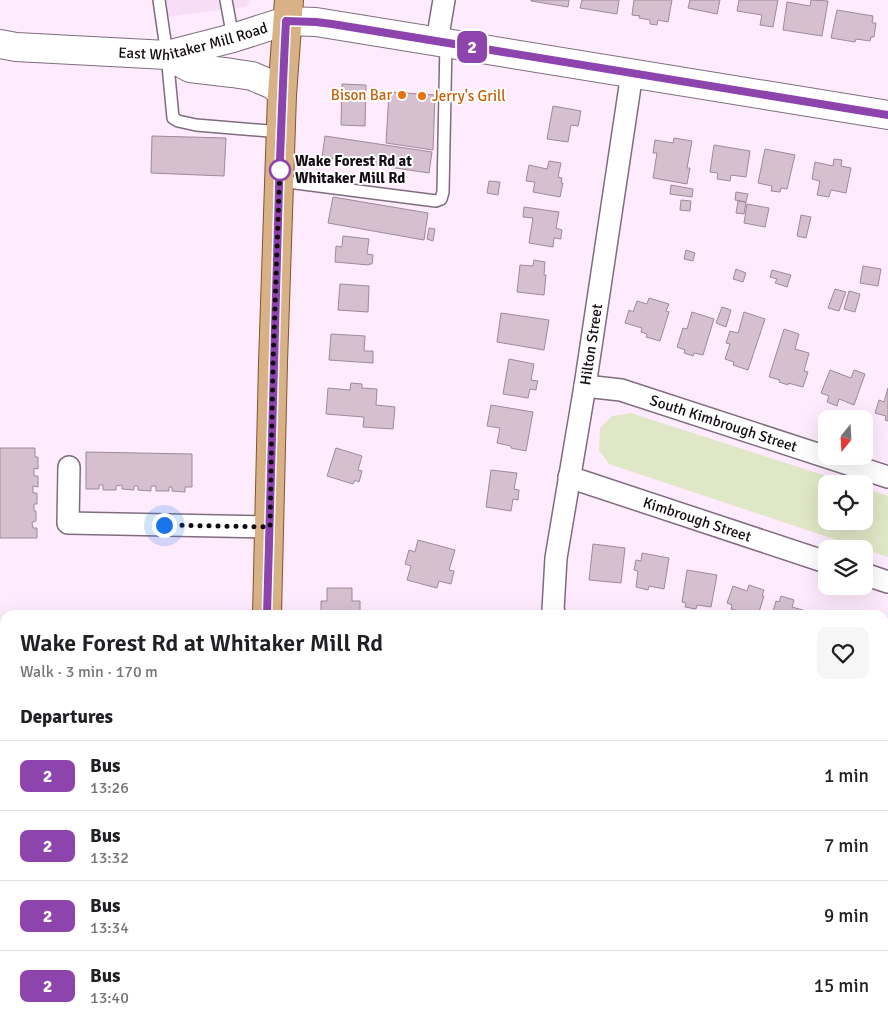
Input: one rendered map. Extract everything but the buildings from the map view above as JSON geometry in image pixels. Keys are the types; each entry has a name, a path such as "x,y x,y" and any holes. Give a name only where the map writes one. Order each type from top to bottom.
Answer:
{"main road":[{"name":"East Whitaker Mill Road","path":"0,44 16,47 167,55 233,38 288,10 316,22 888,115"},
{"path":"267,610 282,92 288,10"},
{"path":"167,55 190,68 252,76 282,92"}],"street":[{"path":"442,42 444,0"},
{"name":"Hilton Street","path":"553,610 556,558 585,386 632,73"},
{"name":"South Kimbrough Street","path":"585,386 621,390 888,477"},
{"path":"69,466 68,523 270,527"},
{"name":"Kimbrough Street","path":"569,477 818,559"},
{"path":"873,577 888,582"}],"lane":[{"path":"159,0 174,118 178,121 196,125 281,132"},
{"path":"226,0 233,38"},
{"path":"280,182 436,202 440,199 443,192 442,42"}],"shaded area":[{"path":"151,0 250,0 246,7 158,18"}],"green space":[{"path":"631,413 823,475 818,475 818,530 873,530 873,491 888,496 888,557 873,552 873,540 837,540 609,464 599,450 600,428 612,416"}],"bus line":[{"name":"2","path":"267,610 270,560 273,363 286,21 332,24 888,115"}],"place":[{"name":"Bison Bar","path":"402,95"},
{"name":"Jerry's Grill","path":"422,96"},
{"name":"Wake Forest Rd at Whitaker Mill Rd","path":"280,170"}],"route":[{"path":"164,525 270,527 273,363 280,165 280,170"}]}
